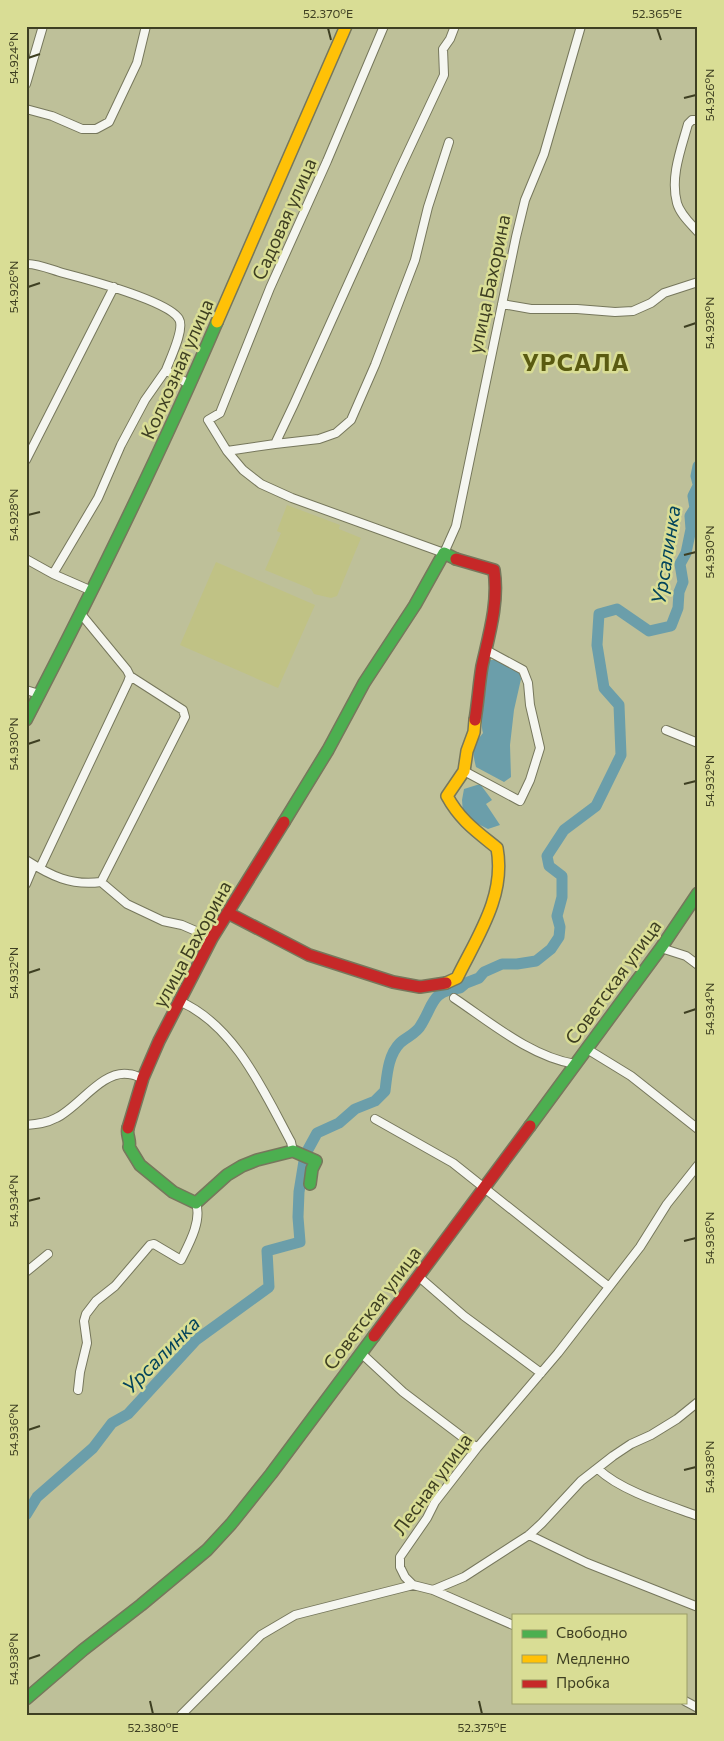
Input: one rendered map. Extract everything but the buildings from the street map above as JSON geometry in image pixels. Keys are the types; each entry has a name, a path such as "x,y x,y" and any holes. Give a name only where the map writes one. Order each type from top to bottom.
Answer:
{"street":[{"path":"26,84 43,26"},
{"path":"26,109 52,116 82,129 96,129 109,122 137,63 146,26"},
{"name":"Колхозная улица","path":"26,720 81,614 190,385 346,26"},
{"name":"Садовая улица","path":"227,451 208,420 220,413 270,288 327,161 384,26"},
{"path":"275,444 444,76 443,49 450,39 455,26"},
{"name":"улица Бахорина","path":"196,1203 173,1192 140,1165 129,1146 127,1133 143,1078 159,1041 212,938 328,750 364,683 414,605 444,553 456,526 525,200 544,154 581,26"},
{"path":"698,120 692,120 688,124 677,164 675,183 678,204 698,232"},
{"path":"227,451 319,439 336,433 351,420 375,365 410,275 428,207 449,142"},
{"path":"26,264 114,287 175,313 181,321 181,330 166,370 145,400 121,445 98,498 53,574"},
{"path":"502,304 531,309 633,311 651,303 664,293 698,282"},
{"path":"26,460 114,287"},
{"path":"166,370 190,385"},
{"path":"227,451 243,470 261,484 292,498 444,553 451,558 494,570 496,584 491,627 482,668 474,732 467,751 464,771 448,796 450,804 466,823 497,848 500,864 494,902 457,978 447,983 420,987 393,982 309,955 228,913"},
{"path":"26,559 53,574 92,591"},
{"path":"81,614 130,676 183,710 185,717 101,882"},
{"path":"464,771 520,801 533,773 540,748 530,705 526,676 518,666 486,650"},
{"path":"26,884 37,866 130,676"},
{"path":"26,690 39,694"},
{"path":"666,730 698,743"},
{"path":"26,860 72,882 87,884 101,882 128,904 163,921 182,925 212,938"},
{"name":"Советская улица","path":"26,1699 83,1650 207,1550 231,1524 271,1474 587,1049 661,948 698,893"},
{"path":"661,948 686,956 698,965"},
{"path":"454,998 534,1050 558,1062 575,1064"},
{"path":"179,1002 199,1012 218,1028 250,1067 291,1142 293,1151"},
{"path":"587,1049 631,1076 698,1129"},
{"path":"26,1125 43,1123 57,1118 113,1076 127,1073 143,1078"},
{"path":"375,1119 453,1164 610,1286"},
{"path":"78,1390 87,1343 84,1322 90,1308 115,1286 150,1245 154,1244 181,1260 196,1223 196,1203 234,1170 257,1160 293,1151 316,1161 312,1169 310,1184"},
{"name":"Лесная улица","path":"413,1585 405,1578 400,1567 400,1557 427,1518 435,1502 476,1448 541,1373 610,1286 640,1247 667,1204 698,1165"},
{"path":"26,1272 48,1254"},
{"path":"418,1276 464,1316 541,1373"},
{"path":"361,1353 403,1392 476,1448"},
{"path":"434,1590 464,1577 529,1535 542,1524 581,1481 613,1456 631,1444 651,1435 698,1402"},
{"path":"598,1469 616,1483 698,1516"},
{"path":"529,1535 587,1563 698,1608"},
{"path":"181,1715 261,1635 296,1615 413,1585 434,1590 512,1625"},
{"path":"686,1702 698,1708"}],"shaded area":[{"path":"287,505 340,525 339,529 361,538 337,596 331,598 314,594 311,589 265,570 281,533 277,531"},
{"path":"216,562 315,605 278,688 180,645"}],"water":[{"path":"489,660 496,660 510,666 520,674 521,679 514,710 510,745 511,777 504,782 476,767 474,757 475,745 483,733 482,717"},
{"path":"480,784 492,800 486,804 500,825 488,829 474,822 463,813 462,800 464,789"}],"waterway":[{"name":"Урсалинка","path":"698,466 696,476 698,484"},
{"name":"Урсалинка","path":"26,1515 37,1497 93,1448 112,1423 128,1414 196,1340 269,1287 267,1251 300,1242 299,1192 305,1155 317,1133 339,1123 355,1109 375,1101 385,1091 393,1053 400,1043 419,1028 438,995 460,988 466,983 479,978 484,972 502,964 536,961 551,949 559,937 560,927 557,916 562,897 562,876 549,866 547,856 564,830 596,806 621,755 619,705 604,688 597,645 599,614 617,609 649,631 671,626 678,608 679,592 683,582 680,564 686,553 691,529 690,516 695,508 693,496 698,486"}],"traffic: fast":[{"path":"26,720 125,522 217,322"},
{"path":"284,822 328,750 364,683 415,605 444,553 456,559"},
{"path":"530,1126 661,948 698,893"},
{"path":"128,1128 129,1147 140,1165 173,1192 196,1203 227,1175 242,1166 257,1160 293,1151 316,1161 312,1169 310,1184"},
{"path":"26,1699 83,1650 207,1550 231,1524 271,1474 374,1336"}],"traffic: slow":[{"path":"217,322 346,26"},
{"path":"446,983 457,978 481,932 494,899 499,866 497,848 463,819 447,796 464,771 467,751 474,732 475,720"}],"traffic: jam":[{"path":"456,559 494,570 494,606 482,666 475,720"},
{"path":"128,1128 143,1078 159,1041 212,938 284,822"},
{"path":"228,913 309,955 393,982 420,987 446,983"},
{"path":"374,1336 530,1126"}],"district":[{"name":"УРСАЛА","path":"576,363"}]}
